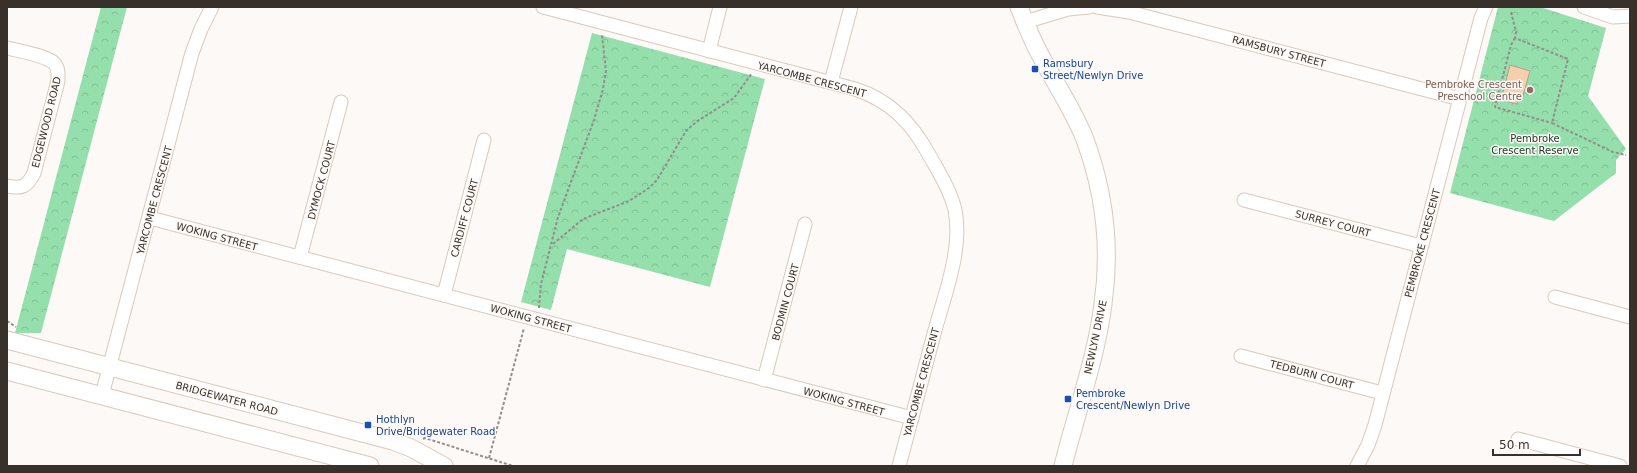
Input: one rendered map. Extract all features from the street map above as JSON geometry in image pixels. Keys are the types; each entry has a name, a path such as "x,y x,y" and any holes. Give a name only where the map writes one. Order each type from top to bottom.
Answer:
{"street":[{"name":"YARCOMBE CRESCENT","path":"102,396 196,39 212,7"},
{"name":"YARCOMBE CRESCENT","path":"543,7 588,13 709,51 868,93 892,107 914,129 946,185 955,211 956,225 954,257 899,466"},
{"path":"709,51 720,7"},
{"path":"831,82 851,7"},
{"path":"1022,14 1089,7"},
{"name":"RAMSBURY STREET","path":"1097,7 1129,12 1460,99"},
{"path":"1584,7 1617,18 1630,16"},
{"name":"PEMBROKE CRESCENT","path":"1357,466 1368,445 1483,11"},
{"name":"NEWLYN DRIVE","path":"1022,14 1043,60 1065,98 1083,136 1099,188 1106,237 1106,281 1099,325 1067,465"},
{"name":"EDGEWOOD ROAD","path":"7,48 45,58 54,63 58,72 58,81 29,183 20,188 7,186"},
{"name":"DYMOCK COURT","path":"300,257 341,102"},
{"name":"CARDIFF COURT","path":"444,295 484,140"},
{"name":"SURREY COURT","path":"1244,200 1421,246"},
{"name":"WOKING STREET","path":"150,218 912,418"},
{"name":"BODMIN COURT","path":"764,380 805,224"},
{"path":"1555,297 1630,317"},
{"name":"BRIDGEWATER ROAD","path":"7,340 393,442 411,448 444,466"},
{"name":"TEDBURN COURT","path":"1241,356 1382,393"},
{"path":"7,372 370,466"},
{"path":"1518,439 1620,466"}],"path":[{"path":"1511,12 1516,32 1515,38 1511,45 1495,107 1552,123 1586,140 1626,155"},
{"path":"539,308 541,284 562,201 586,143 603,89 606,71 602,34"},
{"path":"1515,38 1568,59 1552,123"},
{"path":"744,72 759,75"},
{"path":"552,245 583,219 629,202 649,188 657,180 686,131 696,122 734,98 752,74"},
{"path":"489,458 525,323"},
{"path":"425,438 513,466"}],"green space":[{"path":"101,7 127,7 41,333 15,333"},
{"name":"Pembroke Crescent Reserve","path":"1498,7 1540,7 1606,28 1588,96 1626,149 1616,160 1616,173 1554,221 1450,193"},
{"path":"592,33 765,79 710,287 567,249 551,310 521,302"}],"building":[{"path":"1510,65 1530,71 1522,99 1519,98 1517,104 1501,100"}],"place":[{"name":"Ramsbury Street/Newlyn Drive","path":"1035,69"},
{"name":"Pembroke Crescent Preschool Centre","path":"1530,90"},
{"name":"Pembroke Crescent/Newlyn Drive","path":"1068,399"},
{"name":"Hothlyn Drive/Bridgewater Road","path":"368,425"}]}
